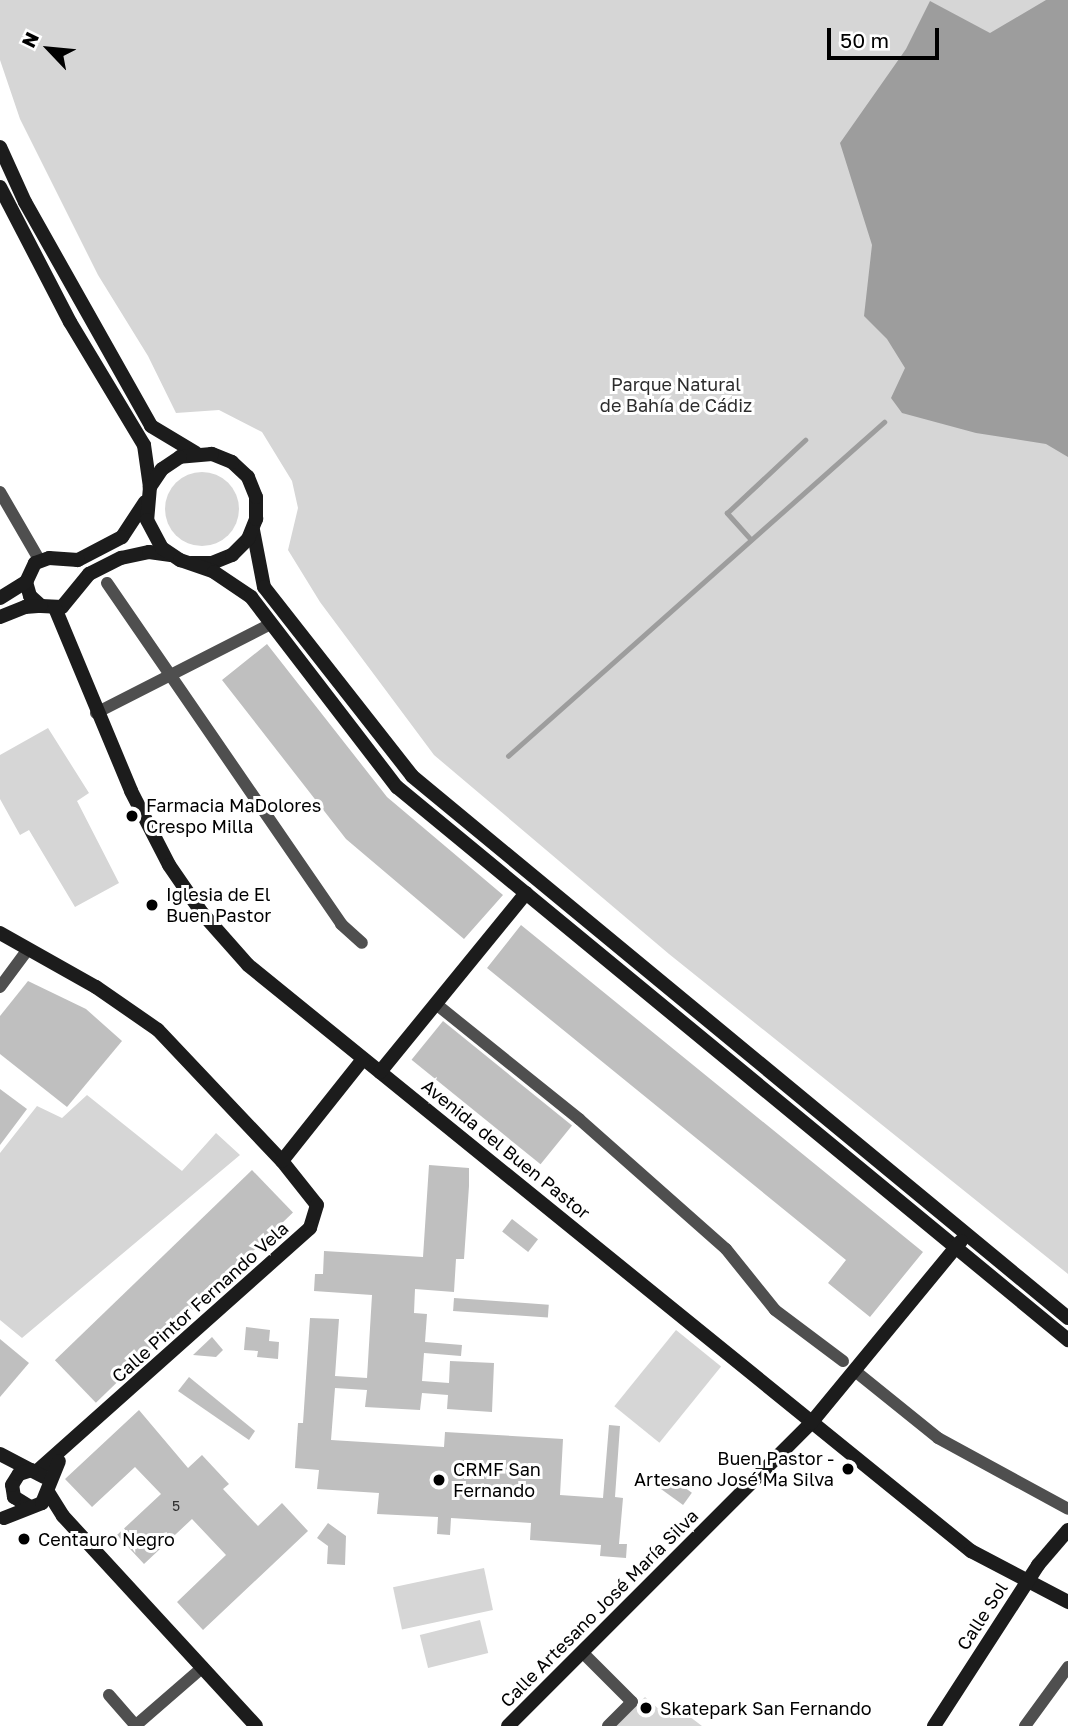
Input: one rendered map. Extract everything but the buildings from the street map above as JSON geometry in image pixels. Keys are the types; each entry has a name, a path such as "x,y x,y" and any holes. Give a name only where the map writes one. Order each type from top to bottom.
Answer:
{"street":[{"path":"0,147 31,213 151,426 198,453 223,457 248,477 256,497 253,530 264,587 412,776 1068,1318"},
{"path":"0,187 70,322 144,445 150,530 171,555"},
{"path":"48,607 30,596 26,582 30,569 40,561 78,560 122,537 139,516 148,492 170,462 198,453"},
{"path":"0,492 40,561"},
{"path":"191,563 212,563 232,555 253,530"},
{"path":"0,617 25,607 48,607 68,603 89,574 121,558 149,552 171,555 234,583 271,624 397,786 1068,1340"},
{"path":"63,560 76,576 76,591"},
{"path":"0,598 26,582"},
{"path":"107,583 341,924 362,943"},
{"name":"Avenida del Buen Pastor","path":"48,607 169,865 202,913 248,965 971,1551 1026,1583 1068,1602"},
{"path":"96,713 271,624"},
{"path":"380,1072 526,893"},
{"name":"Calle Pintor Fernando Vela","path":"0,933 26,952 96,988 158,1030 315,1197 317,1213 310,1228 64,1451 34,1470"},
{"path":"0,987 26,952"},
{"path":"436,1004 589,1127 726,1249 775,1311 842,1361"},
{"path":"282,1161 363,1059"},
{"name":"Calle Artesano José María Silva","path":"508,1726 811,1423 967,1234"},
{"path":"855,1371 938,1438 1068,1509"},
{"name":"Calle Pintor Fernando Vela","path":"48,1488 64,1451"},
{"path":"2,1456 34,1470 48,1488 63,1516 256,1726"},
{"path":"2,1456 18,1502 63,1516"},
{"path":"2,1521 19,1474 34,1470"},
{"path":"2,1521 33,1506 48,1488"},
{"name":"Calle Sol","path":"934,1726 1026,1583 1068,1530"},
{"path":"583,1653 632,1702 608,1726"},
{"path":"1025,1726 1068,1667"},
{"path":"109,1695 136,1726 203,1668"}],"green space":[{"name":"Parque Natural de Bahía de Cádiz","path":"0,0 1068,0 1068,1274 669,954 434,755 320,602 288,550 298,508 292,481 262,432 219,410 176,413 148,356 98,275 20,119 0,60"},
{"path":"195,472 209,472 223,478 233,488 239,509 237,523 223,540 209,546 195,546 181,540 171,530 165,516 165,502 171,488 181,478"},
{"path":"48,728 89,793 77,801 119,883 75,907 29,830 20,835 0,799 0,755"},
{"path":"87,1095 182,1171 216,1133 240,1155 22,1338 0,1320 0,1153 37,1106 62,1118"},
{"path":"676,1330 721,1367 659,1443 614,1406"},
{"path":"484,1568 493,1610 402,1629 393,1587"},
{"path":"480,1620 488,1653 428,1668 420,1635"},
{"name":"Skatepark San Fernando","path":"645,1697 662,1712 673,1704 702,1726 616,1726"}],"shaded area":[{"path":"1046,0 1068,0 1068,457 1046,444 976,433 902,413 891,398 905,368 887,339 864,316 872,245 840,143 906,49 930,1 990,33"}],"waterway":[{"path":"508,756 884,422"},
{"path":"751,540 727,513 805,440"}],"place":[{"name":"Farmacia MªDolores Crespo Milla","path":"132,816"},
{"name":"Iglesia de El Buen Pastor","path":"152,905"},
{"name":"Buen Pastor - Artesano José Mª Silva","path":"848,1469"},
{"name":"CRMF San Fernando","path":"439,1480"},
{"name":"Centauro Negro","path":"24,1539"},
{"name":"Skatepark San Fernando","path":"646,1708"}]}
